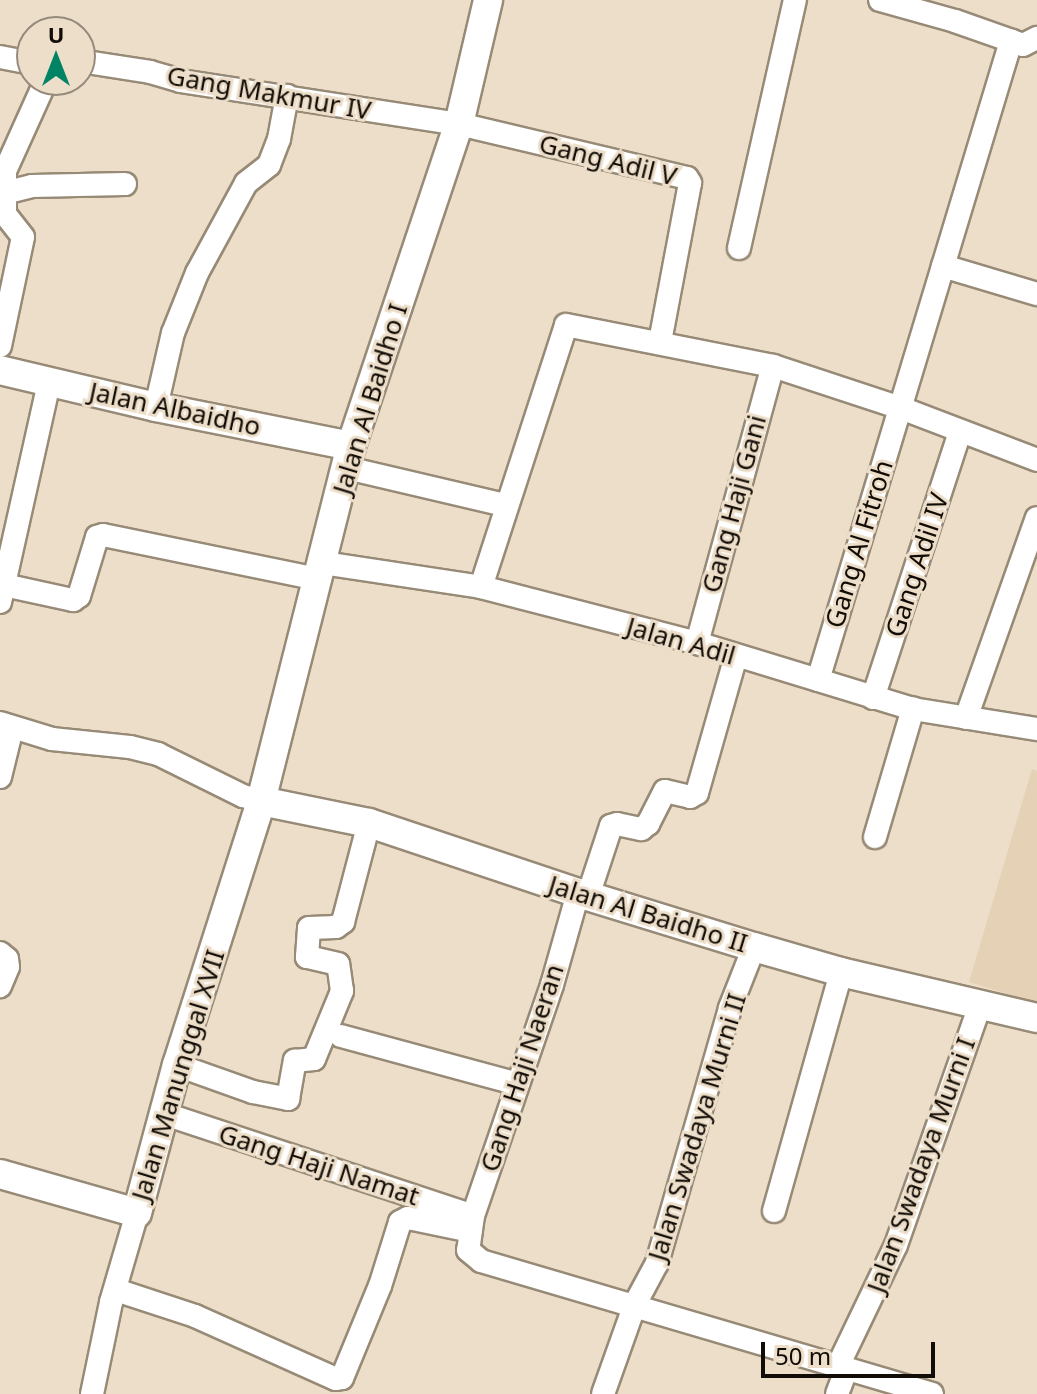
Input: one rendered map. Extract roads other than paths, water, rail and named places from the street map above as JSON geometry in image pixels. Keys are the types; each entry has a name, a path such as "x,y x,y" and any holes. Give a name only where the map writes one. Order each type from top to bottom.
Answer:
{"street":[{"name":"Jalan Al Baidho I","path":"261,801 349,457 459,124 488,0"},
{"path":"739,248 795,0"},
{"path":"881,0 1023,45 1037,38"},
{"name":"Gang Al Fitroh","path":"818,680 1011,41"},
{"name":"Gang Makmur IV","path":"96,64 150,72 181,81 459,124"},
{"path":"0,346 23,237 5,214 3,197 7,161 21,141 39,96"},
{"path":"156,407 173,333 197,273 246,183 269,165 279,139 287,96"},
{"name":"Gang Adil V","path":"459,124 690,179 660,342"},
{"path":"3,197 32,186 125,184"},
{"path":"943,266 1037,294"},
{"path":"481,587 505,505 553,373 563,327 660,342 773,366 901,408 1037,460"},
{"name":"Gang Haji Gani","path":"697,643 773,366"},
{"name":"Jalan Albaidho","path":"0,370 349,457"},
{"path":"2,594 49,382"},
{"name":"Gang Adil IV","path":"873,698 960,432"},
{"path":"349,457 505,505"},
{"path":"966,718 1037,518"},
{"name":"Jalan Adil","path":"2,594 73,600 79,596 97,537 103,535 320,571 481,587 697,643 913,709 1037,729"},
{"name":"Gang Haji Naeran","path":"470,1230 583,895 611,826 641,829 648,824 665,791 690,797 697,793 736,656"},
{"path":"875,837 913,709"},
{"path":"0,777 6,725 52,739 130,747 158,754 243,796 261,801"},
{"name":"Jalan Al Baidho II","path":"261,801 369,823 583,895 841,972 1037,1018"},
{"name":"Jalan Manunggal XVII","path":"0,1174 137,1213 177,1065 261,801"},
{"path":"177,1065 253,1092 288,1099 295,1061 314,1059 342,991 338,964 307,957 309,928 336,927 343,922 369,823"},
{"name":"Jalan Swadaya Murni II","path":"603,1394 635,1304 657,1263 730,1008 754,947"},
{"path":"0,953 7,959 8,967 0,986"},
{"path":"774,1211 841,972"},
{"name":"Jalan Swadaya Murni I","path":"837,1394 842,1368 896,1245 980,1005"},
{"path":"341,1036 518,1084"},
{"name":"Gang Haji Namat","path":"165,1114 470,1230"},
{"path":"92,1394 137,1213"},
{"path":"116,1290 195,1316 336,1379 342,1378 380,1286 400,1222 408,1218 470,1230 468,1250 481,1261 635,1304 842,1368 885,1387 932,1394"}]}
